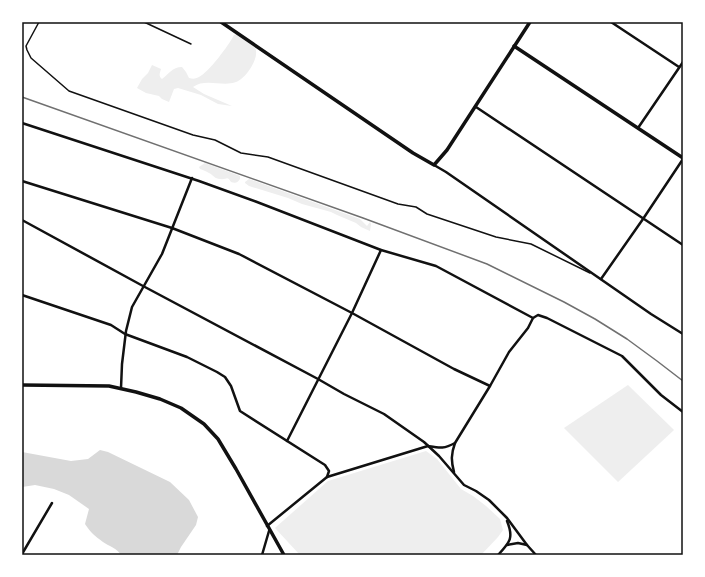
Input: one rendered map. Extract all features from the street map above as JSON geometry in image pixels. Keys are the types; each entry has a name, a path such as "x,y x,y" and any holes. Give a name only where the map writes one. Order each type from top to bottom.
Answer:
{"street":[{"path":"221,22 413,153 446,172 651,314 683,334"},
{"path":"434,165 447,150 530,22"},
{"path":"611,22 679,67"},
{"path":"514,46 683,158 601,279"},
{"path":"638,128 683,62"},
{"path":"476,106 683,245"},
{"path":"22,123 192,178 381,250 436,266 533,318"},
{"path":"121,388 125,334 132,307 162,254 192,178"},
{"path":"22,181 172,228 239,254 352,313 454,369 490,386"},
{"path":"22,220 344,394 384,414 424,442 439,456 464,485 489,500 506,518 536,555"},
{"path":"287,441 352,313 381,250"},
{"path":"22,295 111,325 125,334 187,357 217,372 225,377 231,386 240,411 325,465 329,471 327,477"},
{"path":"455,475 451,463 454,443 490,386 509,352 528,328 533,318 538,315 547,318 622,356 661,395 683,412"},
{"path":"22,385 109,386 160,399 181,408 204,424 218,439 236,468 284,555"},
{"path":"267,526 327,477 428,446 437,448 446,447 454,443"},
{"path":"22,554 52,503"},
{"path":"498,555 508,545 511,532 506,518"},
{"path":"262,555 270,531"},
{"path":"508,545 527,545"}],"lane":[{"path":"38,22 26,46 27,50 31,58 69,91 193,135 214,140 241,153 268,157 398,204 416,207 427,214 496,237 531,244 601,279"},
{"path":"144,22 191,44"}],"shaded area":[{"path":"237,34 254,46 256,50 254,61 248,72 236,82 225,84 203,83 193,87 204,94 232,106 218,104 201,95 178,88 174,89 169,102 159,96 146,93 137,88 152,65 161,69 160,76 162,79 173,69 179,67 182,67 189,78 194,79 199,77 213,64 234,35"},
{"path":"205,163 240,176 240,179 238,182 234,183 228,178 217,178 200,169 199,167"},
{"path":"249,179 360,219 367,226 370,222 370,231 331,212 249,186 245,182"},
{"path":"628,385 674,430 618,482 564,428"},
{"path":"100,450 108,452 170,482 189,500 198,517 196,525 177,555 121,555 116,549 103,542 93,534 85,524 89,509 69,495 54,489 35,485 22,487 22,452 71,461 88,459"},
{"path":"426,451 437,459 461,489 486,506 500,519 503,530 481,555 300,555 275,528 328,481"}],"railway":[{"path":"22,97 363,218 487,264 595,319 627,339 683,381"}]}
